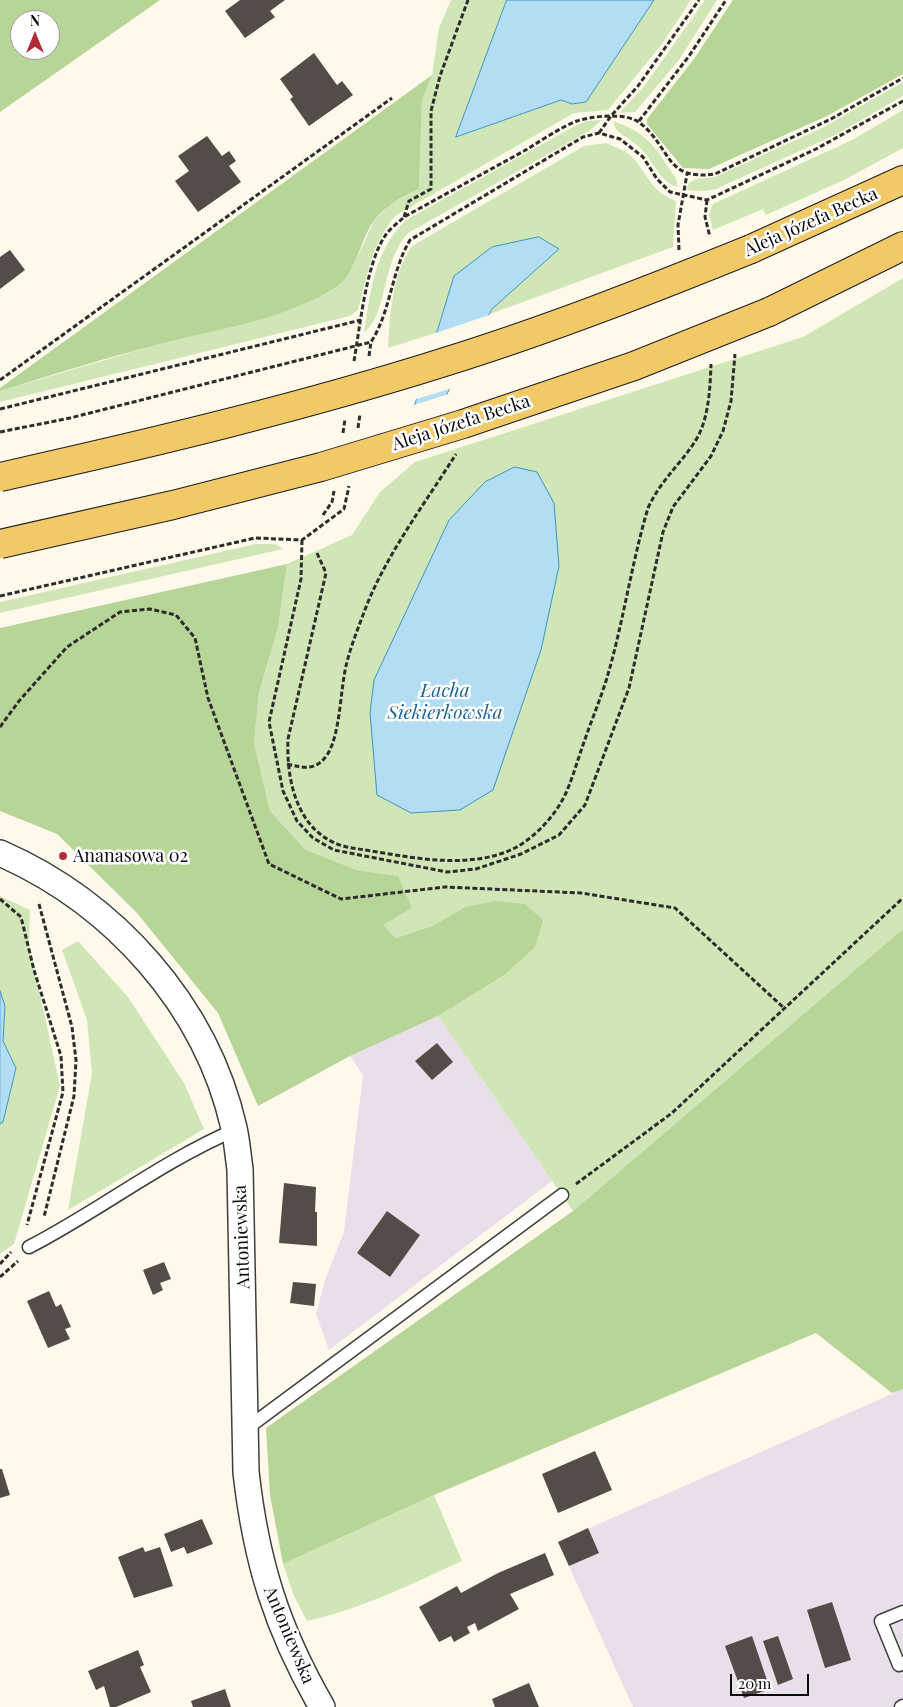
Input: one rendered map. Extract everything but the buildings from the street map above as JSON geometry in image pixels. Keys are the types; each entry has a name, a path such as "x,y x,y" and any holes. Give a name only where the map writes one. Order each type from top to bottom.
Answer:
{"main road":[{"name":"Aleja Józefa Becka","path":"0,477 181,436 304,404 452,360 608,306 751,249 903,180"},
{"name":"Aleja Józefa Becka","path":"0,544 173,505 321,467 406,442 634,366 769,312 903,246"}],"street":[{"name":"Antoniewska","path":"0,853 31,866 62,885 101,913 143,955 186,1012 219,1078 235,1130 242,1206 246,1472 257,1550 268,1590 282,1628 301,1670 322,1707"}],"lane":[{"path":"29,1247 58,1232 165,1166 235,1130"},
{"path":"246,1429 562,1195"},
{"path":"903,1612 881,1621 899,1665 903,1663"}],"path":[{"path":"404,217 409,201 431,189 431,111 440,76 468,0"},
{"path":"599,133 611,116 638,86 699,0"},
{"path":"638,121 689,56 726,0"},
{"path":"0,409 361,320 374,258 385,236 404,217 576,121 611,116 638,121 657,141 676,169 698,176 715,174 831,119 903,78"},
{"path":"0,380 392,98"},
{"path":"0,432 70,418 372,342 382,321 400,257 410,240 583,138 599,133 620,139 642,157 657,179 670,192 707,200 816,149 903,101"},
{"path":"679,257 678,225 687,174"},
{"path":"707,200 705,217 710,238"},
{"path":"302,540 301,579 269,722 282,791 297,821 313,838 334,850 447,872 476,869 521,854 559,835 585,805 629,688 663,532 673,507 711,456 723,431 731,401 735,346"},
{"path":"317,553 326,573 288,739 287,764 296,804 310,825 325,836 346,846 444,862 506,852 532,837 554,813 565,795 606,680 648,508 657,488 695,442 702,425 710,389 711,362"},
{"path":"287,764 307,768 319,764 328,754 333,740 347,662 364,613 393,554 456,453"},
{"path":"0,596 254,538 302,540 335,518"},
{"path":"0,727 19,701 67,647 120,612 150,609 176,615 195,638 208,698 269,864 341,899 445,887 581,893 675,908 784,1008"},
{"path":"562,1195 672,1113 903,898"},
{"path":"0,899 7,903 21,917 61,1056 63,1092 34,1207 24,1233"},
{"path":"0,1277 29,1247 48,1206 74,1096 76,1060 72,1027 38,901"},
{"path":"0,1264 16,1247"}],"shaded area":[{"path":"438,1016 552,1181 329,1350 316,1314 325,1280 344,1232 363,1075 350,1056"},
{"path":"903,1389 903,1707 633,1707 558,1542"}],"green space":[{"path":"0,0 160,0 0,112"},
{"path":"451,0 507,0 457,137 561,100 572,104 586,102 654,0 691,0 662,44 608,110 574,113 395,216 386,228 375,250 358,310 350,316 0,402 0,391 149,347 286,311 315,299 353,266 374,221 389,205 419,189 422,101 432,75 439,28"},
{"path":"705,0 717,0 679,60 635,112 619,113 643,88"},
{"path":"733,0 903,0 903,74 827,116 709,169 683,168 647,124 647,119 694,59"},
{"path":"432,75 422,101 419,189 394,202 377,216 368,230 349,273 336,287 318,298 276,315 123,354 0,391 0,388"},
{"path":"903,82 903,96 837,134 716,189 705,191 686,190 689,183 696,179 715,177 822,128"},
{"path":"903,110 903,148 846,179 766,215 763,209 713,230 709,214 713,204 852,140"},
{"path":"602,120 589,131 408,233 399,245 393,258 377,314 372,324 364,332 372,286 380,258 395,232 406,220 575,126 587,121"},
{"path":"613,121 639,133 651,144 675,176 677,187 670,184 660,174 642,150 622,135 614,126"},
{"path":"606,143 631,156 661,193 676,201 673,247 490,314 492,309 454,277 436,333 388,348 391,309 396,282 405,257 412,246 584,146"},
{"path":"903,278 903,929 573,1211 438,1016 503,976 465,907 432,926 396,938 382,925 398,876 357,870 306,850 270,811 254,743 259,692 278,628 287,564 352,535 380,492 415,462 803,337"},
{"path":"256,544 275,544 283,549 0,613 0,602"},
{"path":"287,564 278,628 259,692 254,743 270,811 306,850 357,870 398,876 412,908 383,925 396,938 432,926 465,907 495,901 525,904 543,920 535,947 503,976 438,1016 350,1056 258,1106 218,1013 137,913 57,834 0,811 0,628"},
{"path":"0,896 30,910 29,945 60,1086 14,1244 0,1254 0,1124 3,1122 16,1068 3,1041 5,1006 0,991"},
{"path":"903,929 903,1389 892,1393 816,1333 434,1495 283,1564 270,1495 266,1428 573,1211"},
{"path":"78,941 128,997 184,1083 204,1129 68,1210 92,1073 87,1020 62,950"},
{"path":"434,1495 462,1561 367,1603 307,1621 294,1596 283,1564"}],"water":[{"path":"507,0 654,0 586,102 572,104 561,100 456,137"},
{"path":"539,237 559,249 492,309 413,458 407,430 454,276 492,247"},
{"name":"Łacha Siekierkowska","path":"515,467 537,472 554,503 559,566 541,650 493,790 460,810 411,813 377,795 370,713 374,680 449,520 485,482"},
{"path":"0,991 5,1006 3,1041 16,1068 3,1122 0,1124"}],"pier":[{"path":"492,314 456,387 413,400 433,334"},
{"path":"452,393 416,460 412,461 404,430 411,406"}],"place":[{"name":"Ananasowa 02","path":"63,856"}]}
